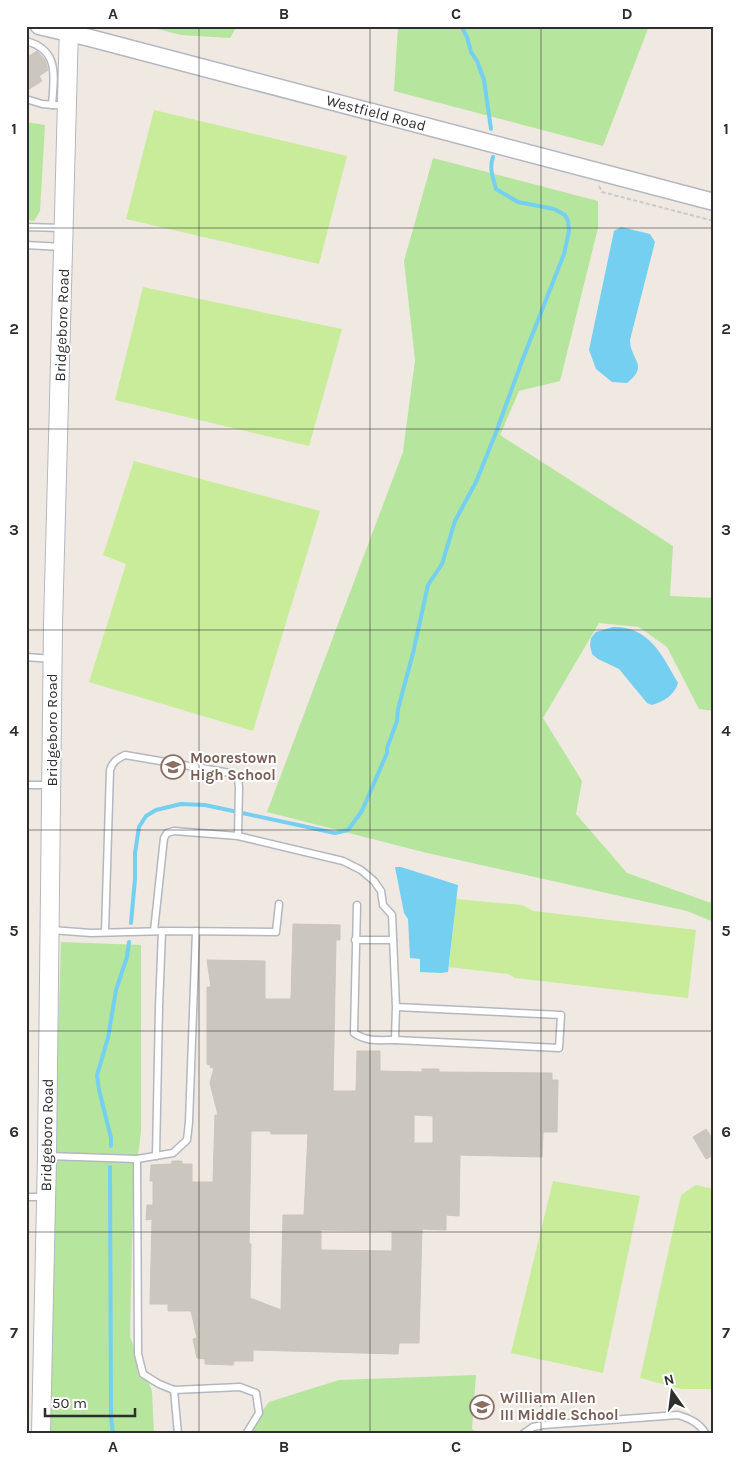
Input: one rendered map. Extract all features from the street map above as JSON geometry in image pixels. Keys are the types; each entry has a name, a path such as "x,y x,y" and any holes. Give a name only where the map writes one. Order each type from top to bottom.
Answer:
{"main road":[{"name":"Bridgeboro Road","path":"40,1434 47,1156 53,659 64,247 59,105 69,30"}],"street":[{"name":"Westfield Road","path":"39,26 69,30 714,202"}],"lane":[{"path":"26,41 39,44 54,66 59,105 42,104 26,99"},
{"path":"26,226 64,228"},
{"path":"26,245 64,247"},
{"path":"26,657 53,659"},
{"path":"105,932 110,770 112,763 117,759 125,755 230,773 238,780 239,787 238,836"},
{"path":"26,785 52,785"},
{"path":"154,931 164,838 167,833 238,836 343,861 361,870 374,880 381,891 383,905 392,915 396,1007 395,1040"},
{"path":"50,930 105,932 276,932 278,904"},
{"path":"357,905 354,1033 362,1039 560,1048 561,1016 396,1007"},
{"path":"156,1156 162,931"},
{"path":"47,1156 137,1159 172,1153 187,1140 196,931"},
{"path":"355,940 393,940"},
{"path":"137,1159 138,1354 143,1374 159,1384 174,1390 240,1387 256,1393 259,1414 246,1434"},
{"path":"26,1197 46,1197"},
{"path":"174,1390 178,1434"},
{"path":"523,1434 533,1427 543,1425 678,1415 699,1424 706,1434"}],"path":[{"path":"602,192 714,221"}],"green space":[{"path":"146,26 237,26 230,38 181,35"},
{"path":"398,26 649,26 603,146 394,91"},
{"path":"154,110 347,156 319,264 126,219"},
{"path":"26,122 45,125 40,211 34,221 26,220"},
{"path":"433,158 598,201 598,228 560,381 519,391 500,435 673,546 670,596 714,598 714,711 699,709 667,647 639,627 599,623 543,718 582,781 576,814 627,873 714,904 714,922 687,911 423,852 267,812 403,452 415,360 404,261"},
{"path":"143,287 342,329 309,446 115,400"},
{"path":"134,461 320,511 253,731 89,682 126,564 103,555"},
{"path":"456,899 522,905 533,911 696,930 688,998 515,978 508,974 449,967"},
{"path":"61,942 141,945 141,1131 133,1197 130,1337 152,1391 154,1434 46,1434"},
{"path":"553,1181 640,1196 603,1373 511,1353"},
{"path":"696,1185 714,1189 714,1389 681,1389 640,1378 681,1195"},
{"path":"476,1375 472,1429 479,1434 244,1434 269,1402 339,1380"}],"water":[{"path":"621,227 650,234 655,242 630,340 638,367 634,377 627,383 612,382 596,369 589,350 614,231"},
{"path":"613,627 636,631 653,644 666,662 678,683 674,691 661,702 652,705 647,703 619,669 592,654 591,638 596,632"},
{"path":"395,867 401,867 458,885 448,972 420,972 420,959 410,958 408,919 404,913"}],"building":[{"path":"37,51 45,60 48,70 39,76 42,81 26,91 26,58"},
{"path":"293,924 340,925 340,940 336,940 333,1091 356,1091 357,1051 380,1051 380,1071 422,1072 422,1069 439,1069 439,1072 552,1073 552,1080 558,1080 557,1132 543,1132 542,1157 460,1155 459,1216 446,1215 446,1230 422,1229 419,1343 399,1343 398,1354 253,1350 253,1361 234,1361 233,1365 205,1364 205,1359 197,1358 193,1339 197,1338 191,1311 168,1311 168,1304 150,1304 152,1219 146,1220 147,1205 153,1205 153,1181 150,1181 151,1165 172,1164 172,1161 182,1161 182,1164 192,1164 192,1182 213,1182 215,1115 218,1115 210,1083 214,1068 207,1064 207,987 211,987 207,960 265,961 265,999 291,999","holes":["414,1115 433,1116 433,1143 414,1143","251,1131 270,1131 271,1134 308,1134 304,1215 283,1215 281,1310 250,1298 251,1244 249,1244","321,1230 392,1231 392,1251 321,1250"]},
{"path":"706,1129 714,1141 714,1155 706,1159 693,1137"}],"waterway":[{"path":"461,26 484,80 491,129"},
{"path":"131,923 135,853 139,827 146,816 156,810 181,804 205,805 335,833 348,830 362,811 387,753 397,721 398,709 428,585 442,564 455,521 476,482 495,435 564,254 569,231 565,215 554,209 518,202 496,189 491,169 493,157"},
{"path":"111,1146 111,1138 97,1075 108,1038 116,990 127,957 129,942"},
{"path":"110,1167 111,1417 113,1434"}],"place":[{"name":"Moorestown High School","path":"173,767"},
{"name":"William Allen III Middle School","path":"482,1407"}]}
